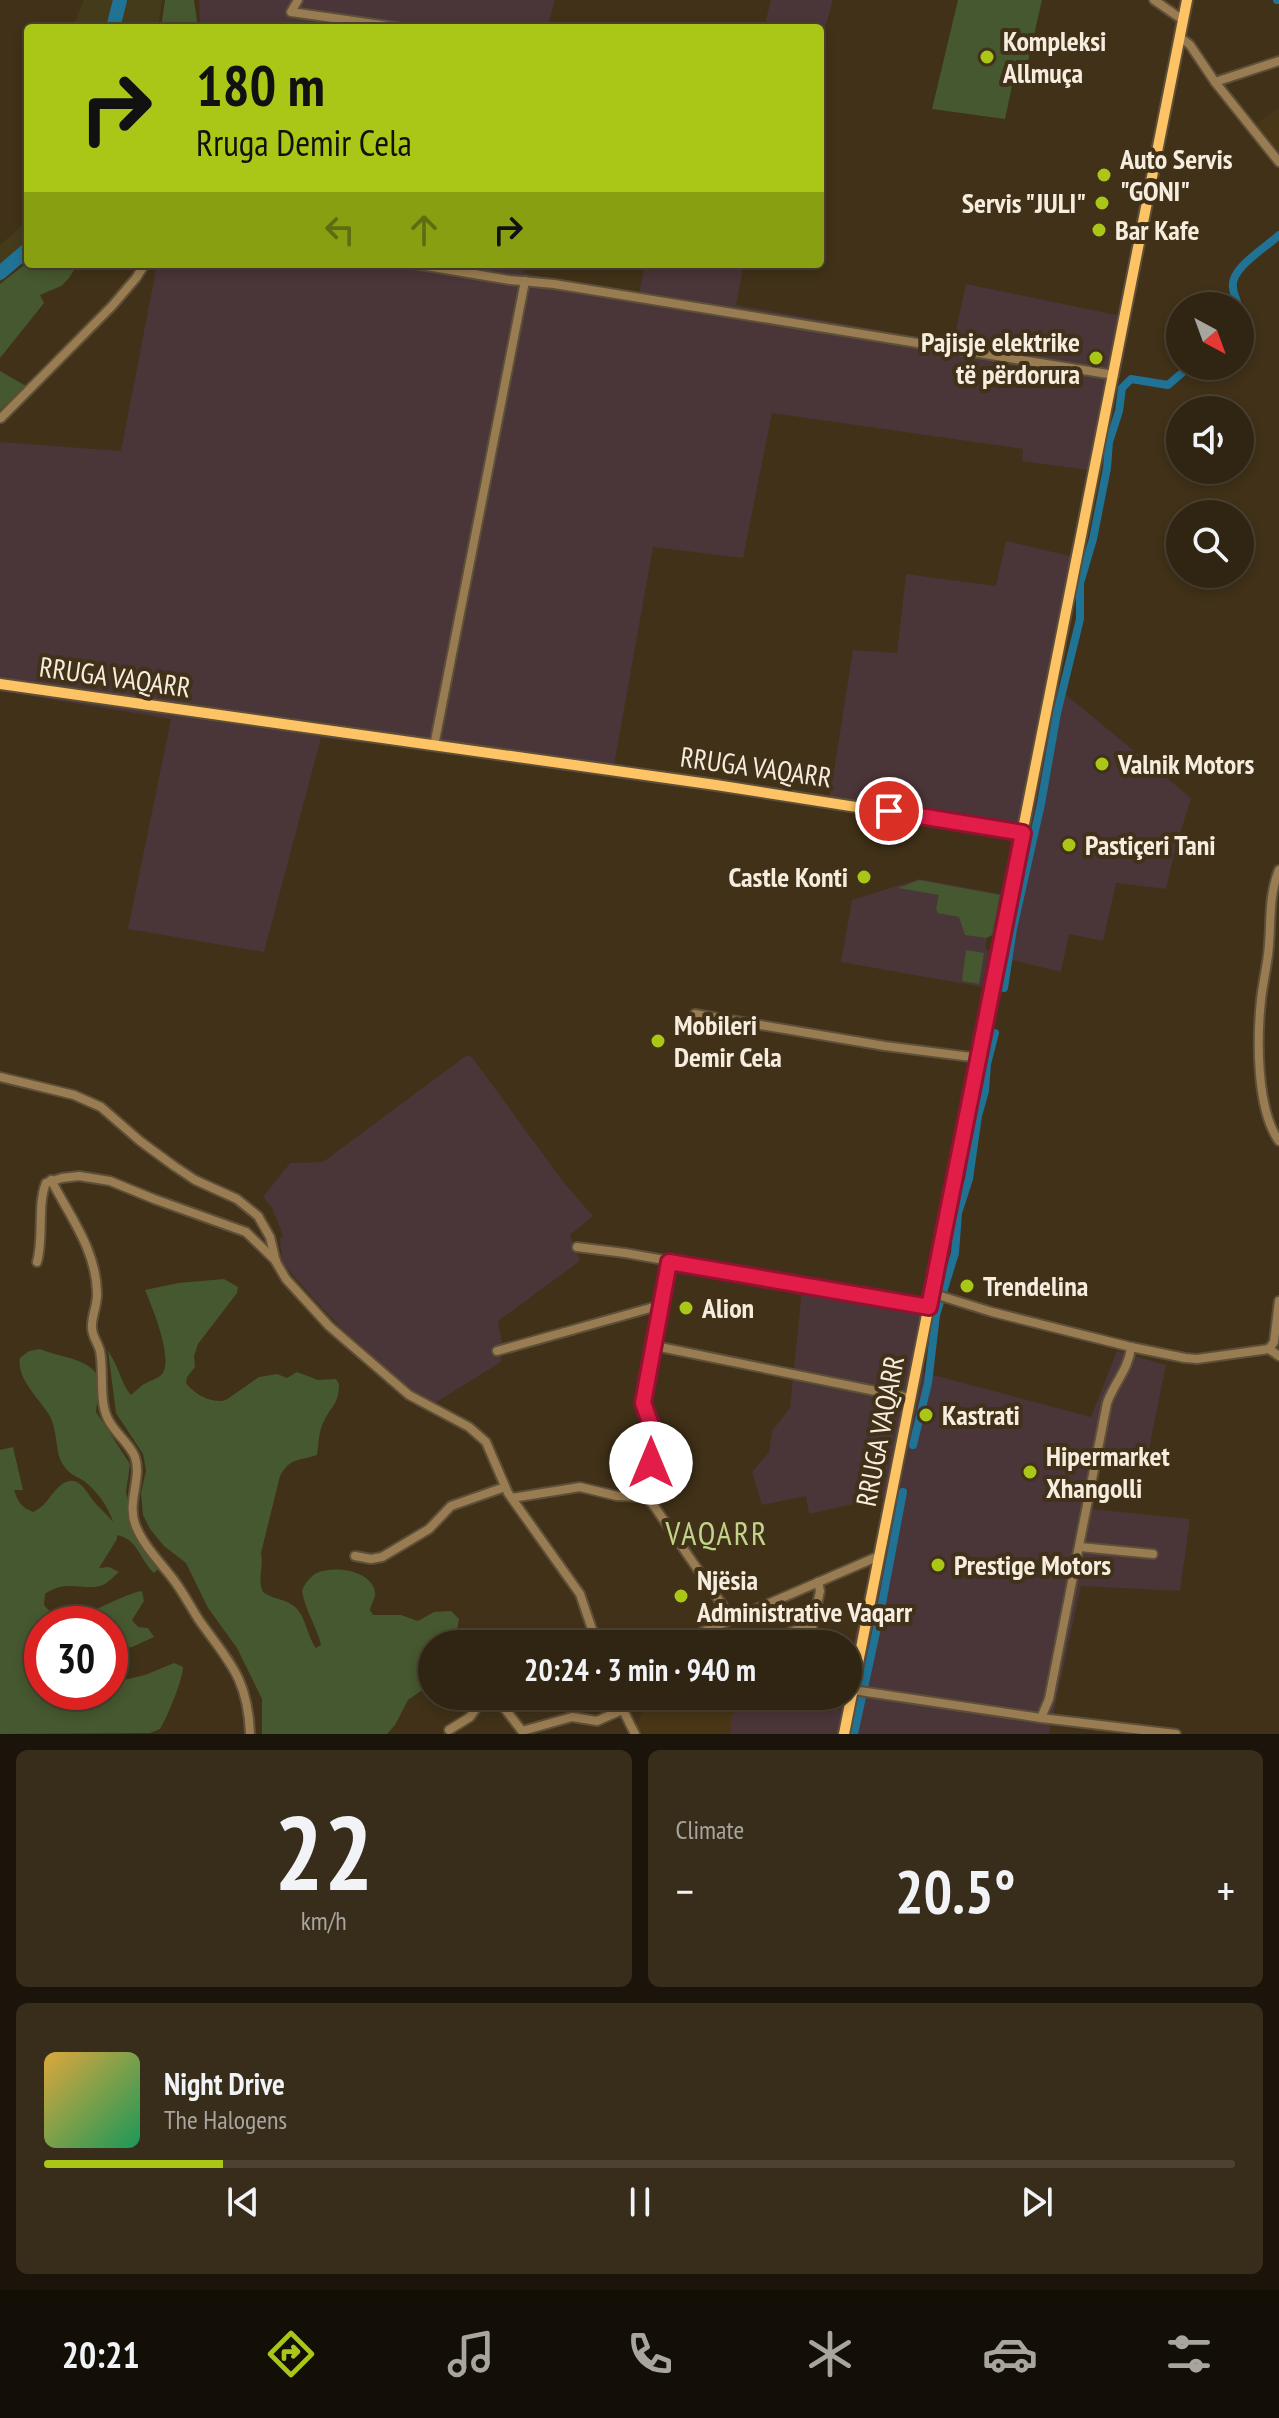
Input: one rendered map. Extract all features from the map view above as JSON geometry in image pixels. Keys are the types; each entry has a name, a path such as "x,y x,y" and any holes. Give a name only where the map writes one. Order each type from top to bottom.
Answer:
{"main road":[{"path":"1023,833 1187,0"},
{"name":"RRUGA VAQARR","path":"0,684 716,785 1023,833 979,1058 938,1295 929,1307 879,1556 862,1684"},
{"name":"RRUGA VAQARR","path":"844,1734 853,1710"}],"street":[{"path":"298,0 291,12 374,24"},
{"path":"1154,0 1183,20"},
{"path":"1180,37 1190,45 1215,82 1279,162"},
{"path":"1215,82 1279,61"},
{"path":"1,418 112,306 142,268"},
{"path":"441,268 1114,375"},
{"path":"434,746 525,281"},
{"path":"1279,870 1273,887 1260,1036 1266,1106 1270,1126 1279,1141"},
{"path":"695,1014 885,1046 979,1058"},
{"path":"0,1077 74,1095 101,1107 174,1166 249,1207 266,1227 276,1262 286,1279 321,1317 397,1386 479,1434 491,1451 505,1487 575,1586 592,1630"},
{"path":"37,1262 46,1183 79,1176 110,1181 246,1232 276,1262"},
{"path":"51,1180 89,1251 94,1271 97,1304 92,1331 101,1355 100,1371 107,1418 135,1456 134,1521 141,1537 182,1590 198,1618 235,1668 247,1706 250,1734"},
{"path":"577,1247 929,1307"},
{"path":"646,1497 653,1435 643,1403 669,1262"},
{"path":"938,1295 992,1312 1185,1358 1269,1349 1279,1356"},
{"path":"1269,1349 1274,1342 1279,1301"},
{"path":"497,1351 661,1305"},
{"path":"655,1346 910,1398"},
{"path":"1041,1718 1049,1699 1107,1403 1114,1385 1127,1368 1131,1347"},
{"path":"355,1556 371,1559 382,1557 429,1529 451,1506 505,1487"},
{"path":"512,1498 580,1487 617,1496 646,1497 732,1619"},
{"path":"1080,1547 1153,1554"},
{"path":"713,1630 732,1619 879,1556"},
{"path":"812,1630 820,1591 818,1582"},
{"path":"796,1630 813,1623"},
{"path":"862,1691 1041,1718 1176,1734"},
{"path":"449,1730 470,1717 475,1710"},
{"path":"506,1710 522,1731 572,1717 597,1721 622,1710 635,1734"}],"shaded area":[{"path":"199,0 555,0 548,24 200,24"},
{"path":"771,0 833,0 824,32 824,24 765,24"},
{"path":"1279,108 1279,159 1254,125"},
{"path":"156,268 524,268 523,273 639,293 644,268 743,268 736,305 953,343 966,284 1126,317 1095,471 1022,461 1023,449 772,413 743,558 653,547 613,771 321,738 264,952 128,929 171,719 0,691 0,442 121,451"},
{"path":"1006,541 1078,558 1053,684 1191,798 1166,889 1116,883 1103,941 1069,934 1061,972 999,957 1023,833 829,802 853,650 897,653 906,574 996,586"},
{"path":"919,879 1001,894 993,935 987,938 985,947 989,952 982,987 841,962 852,900"},
{"path":"467,1055 472,1057 564,1183 593,1216 570,1235 580,1261 498,1321 503,1348 501,1362 435,1403 412,1391 339,1326 282,1262 280,1239 283,1235 272,1208 263,1197 290,1163 323,1162"},
{"path":"802,1289 924,1311 922,1372 1091,1417 1117,1351 1166,1365 1148,1454 1104,1449 1092,1509 1190,1519 1180,1591 1081,1586 1049,1734 731,1734 731,1714 741,1710 862,1710 862,1630 856,1630 885,1497 809,1514 806,1496 762,1505 752,1472 769,1452 772,1431 790,1408"},
{"path":"644,1710 741,1711 731,1714 731,1734 642,1734 636,1724"}],"green space":[{"path":"165,0 194,0 197,24 162,24"},
{"name":"Kompleksi Allmuça","path":"958,0 1042,0 1022,87 1012,86 1005,119 932,109"},
{"path":"24,265 24,268 75,268 61,286 40,295 44,303 0,358 0,284"},
{"path":"0,371 26,386 0,410"},
{"path":"919,880 1000,895 992,935 986,938 965,935 959,917 938,913 939,895 898,888"},
{"path":"966,950 984,953 979,984 962,981"},
{"path":"224,1279 238,1287 237,1293 198,1344 194,1356 195,1367 186,1383 199,1395 215,1401 226,1400 259,1377 277,1374 287,1378 297,1372 318,1380 336,1379 339,1384 336,1400 321,1429 317,1455 292,1463 280,1476 261,1553 263,1592 298,1610 316,1648 321,1645 302,1591 311,1577 326,1570 343,1570 367,1579 375,1592 370,1610 373,1615 401,1615 418,1621 434,1612 451,1611 459,1619 457,1630 418,1630 418,1693 408,1700 387,1734 262,1734 262,1699 237,1648 208,1608 186,1563 164,1546 143,1515 141,1493 146,1470 143,1454 116,1413 108,1351 131,1395 160,1376 165,1367 164,1345 145,1290"},
{"path":"40,1349 77,1360 98,1377 100,1390 96,1412 130,1464 126,1492 132,1525 161,1566 154,1573 134,1545 117,1535 99,1568 109,1567 119,1572 109,1581 96,1587 53,1589 45,1594 45,1606 24,1606 24,1710 128,1710 128,1679 174,1663 183,1667 178,1689 160,1729 150,1733 0,1734 0,1450 13,1447 23,1490 14,1490 26,1508 33,1512 61,1485 72,1481 81,1485 113,1522 98,1494 70,1473 61,1461 48,1413 21,1372 20,1358 29,1351"},
{"path":"142,1591 144,1601 132,1620 138,1627 148,1628 154,1637 128,1648 128,1606 103,1606"}],"sand":[{"path":"84,0 162,0 159,24 74,24"},
{"path":"24,221 24,261 0,282 0,245"}],"waterway":[{"path":"114,24 120,0"},
{"path":"1234,292 1234,280 1243,265 1279,235"},
{"path":"0,273 24,252"},
{"path":"1004,988 1057,713 1080,619 1080,583 1093,539 1109,442 1119,411 1122,388 1131,379 1168,385 1174,380"},
{"path":"913,1445 928,1383 936,1315 955,1253 958,1213 969,1179 987,1064 995,1033"},
{"path":"854,1734 903,1492"}],"place":[{"name":"Kompleksi Allmuça","path":"987,57"},
{"name":"Auto Servis \"GONI\"","path":"1104,175"},
{"name":"Servis \"JULI\"","path":"1102,203"},
{"name":"Bar Kafe","path":"1099,230"},
{"name":"Pajisje elektrike të përdorura","path":"1096,358"},
{"name":"Valnik Motors","path":"1102,764"},
{"name":"Pastiçeri Tani","path":"1069,845"},
{"name":"Castle Konti","path":"864,877"},
{"name":"Mobileri Demir Cela","path":"658,1041"},
{"name":"Trendelina","path":"967,1286"},
{"name":"Alion","path":"686,1308"},
{"name":"Kastrati","path":"926,1415"},
{"name":"Hipermarket Xhangolli","path":"1030,1472"},
{"name":"Prestige Motors","path":"938,1565"},
{"name":"Njësia Administrative Vaqarr","path":"681,1596"}],"district":[{"name":"VAQARR","path":"717,1534"}],"route":[{"path":"651,1463 653,1430 643,1403 669,1262 929,1307 1023,833 889,811"}]}
